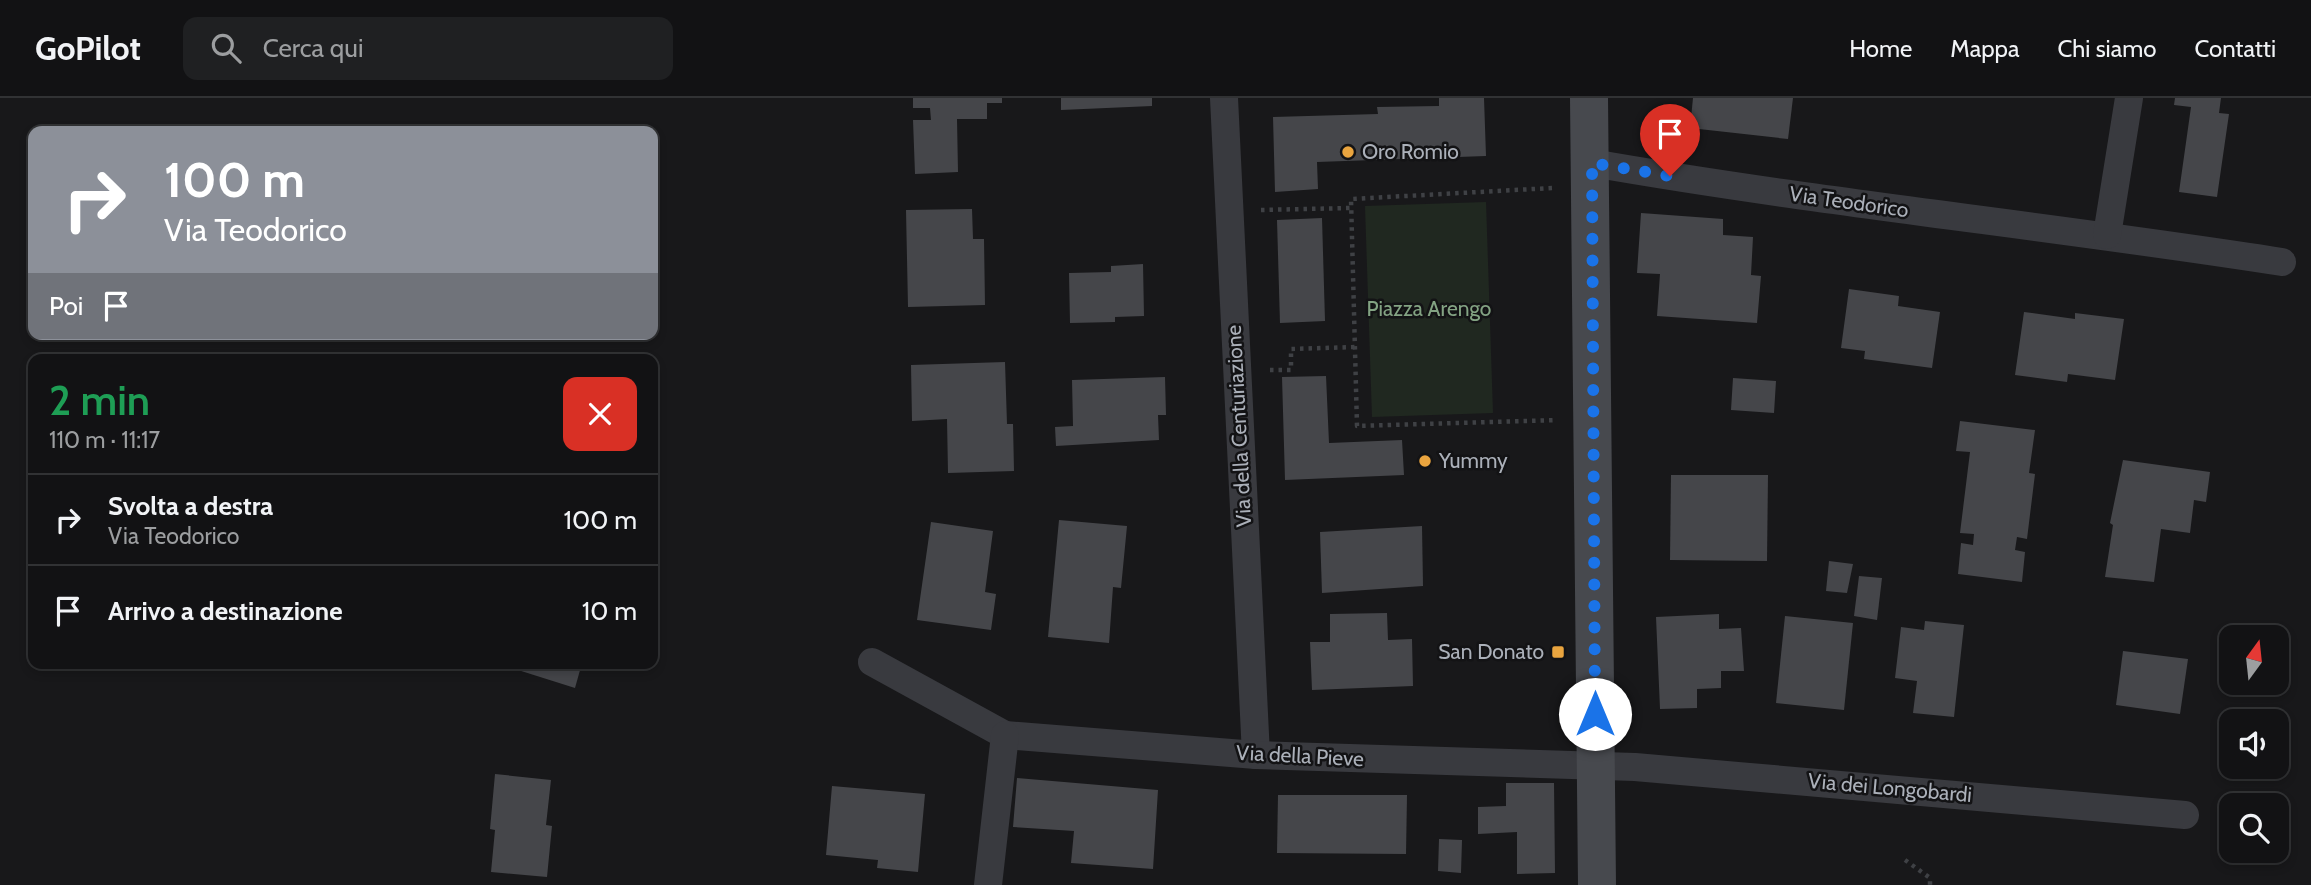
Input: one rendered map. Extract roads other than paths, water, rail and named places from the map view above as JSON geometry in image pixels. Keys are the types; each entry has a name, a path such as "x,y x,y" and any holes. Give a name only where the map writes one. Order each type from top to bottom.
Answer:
{"street":[{"name":"Via della Centuriazione","path":"1224,98 1256,755"},
{"path":"1589,98 1592,163 1597,885"},
{"path":"2107,235 2129,98"},
{"name":"Via Teodorico","path":"1592,163 1879,207 2107,235 2282,262"},
{"name":"Via della Pieve","path":"872,662 1005,735 1256,755 1595,768"},
{"path":"988,885 1005,735"},
{"name":"Via dei Longobardi","path":"1595,768 1636,767 1929,790 2185,815"}],"place":[{"name":"Oro Romio","path":"1348,152"},
{"name":"Yummy","path":"1425,461"},
{"name":"San Donato","path":"1558,652"}],"park label":[{"name":"Piazza Arengo","path":"1429,309"}]}
